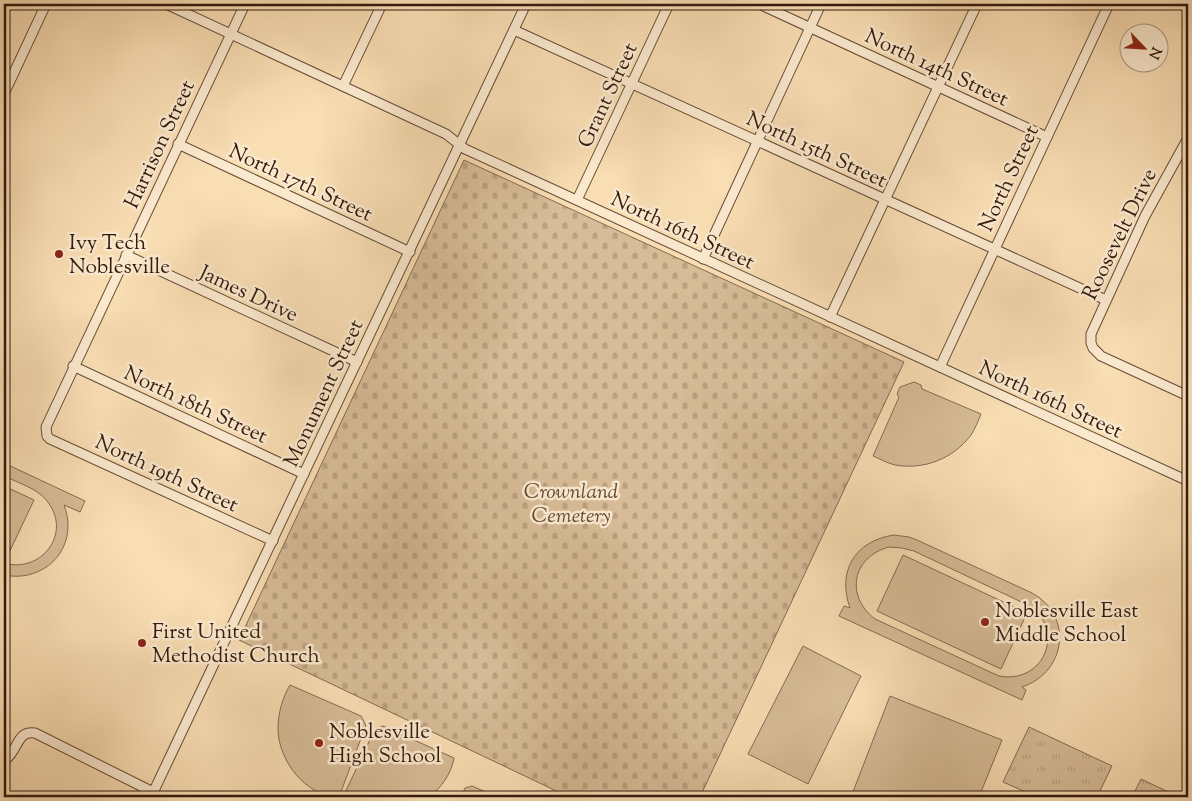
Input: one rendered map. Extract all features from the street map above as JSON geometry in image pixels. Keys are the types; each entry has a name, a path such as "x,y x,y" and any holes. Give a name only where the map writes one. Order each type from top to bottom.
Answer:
{"street":[{"path":"4,94 46,4"},
{"name":"North 16th Street","path":"166,4 446,134 460,145 702,259 1188,481"},
{"name":"Harrison Street","path":"47,436 47,423 73,366 245,4"},
{"path":"343,86 382,4"},
{"name":"Monument Street","path":"152,795 526,4"},
{"name":"Grant Street","path":"577,200 669,4"},
{"name":"North 14th Street","path":"759,4 1047,137"},
{"path":"702,259 821,4"},
{"path":"830,317 976,4"},
{"name":"North Street","path":"940,367 1108,4"},
{"name":"North 15th Street","path":"514,30 1106,300"},
{"name":"Roosevelt Drive","path":"1188,138 1145,216 1091,334 1093,348 1101,356 1188,396"},
{"name":"North 17th Street","path":"178,144 410,252"},
{"name":"James Drive","path":"126,255 357,362"},
{"name":"North 18th Street","path":"73,366 304,474"},
{"name":"North 19th Street","path":"47,436 273,541"},
{"path":"4,761 15,750 21,736 30,732 35,733 152,795"}],"green space":[{"name":"Crownland Cemetery","path":"464,160 904,362 700,797 569,797 239,640"},
{"path":"914,382 921,385 922,389 981,414 971,435 956,451 927,464 917,466 895,465 873,456 899,397 897,394 900,387"},
{"path":"4,463 85,501 80,512 64,505 68,524 67,537 63,548 49,565 28,575 4,575 4,563 18,565 41,557 55,538 54,513 43,496 27,486 4,476"},
{"path":"4,486 34,500 8,555 4,553"},
{"path":"894,535 917,540 1030,592 1044,602 1054,614 1059,628 1056,656 1048,669 1037,680 1022,687 1026,690 1022,700 839,616 844,606 850,608 846,582 852,560 859,551 880,538","holes":["889,547 914,551 1032,607 1042,618 1047,631 1044,655 1037,665 1027,673 1014,676 999,676 875,619 865,610 856,589 860,568 867,559 877,552"]},
{"path":"903,555 1027,613 1001,669 877,611"},
{"path":"803,646 861,676 808,784 748,754"},
{"path":"290,685 361,716 366,725 339,797 316,791 305,784 296,775 283,753 279,741 279,717"},
{"path":"890,696 1002,740 979,797 851,797"},
{"path":"383,726 454,758 445,780 429,797 343,797 375,729"},
{"path":"1029,727 1112,766 1097,797 1037,797 1003,782"},
{"path":"1141,779 1179,797 1132,797"},
{"path":"472,786 497,797 461,797 465,788"}],"place":[{"name":"Ivy Tech Noblesville","path":"59,254"},
{"name":"Noblesville East Middle School","path":"985,622"},
{"name":"First United Methodist Church","path":"142,643"},
{"name":"Noblesville High School","path":"319,743"}]}
